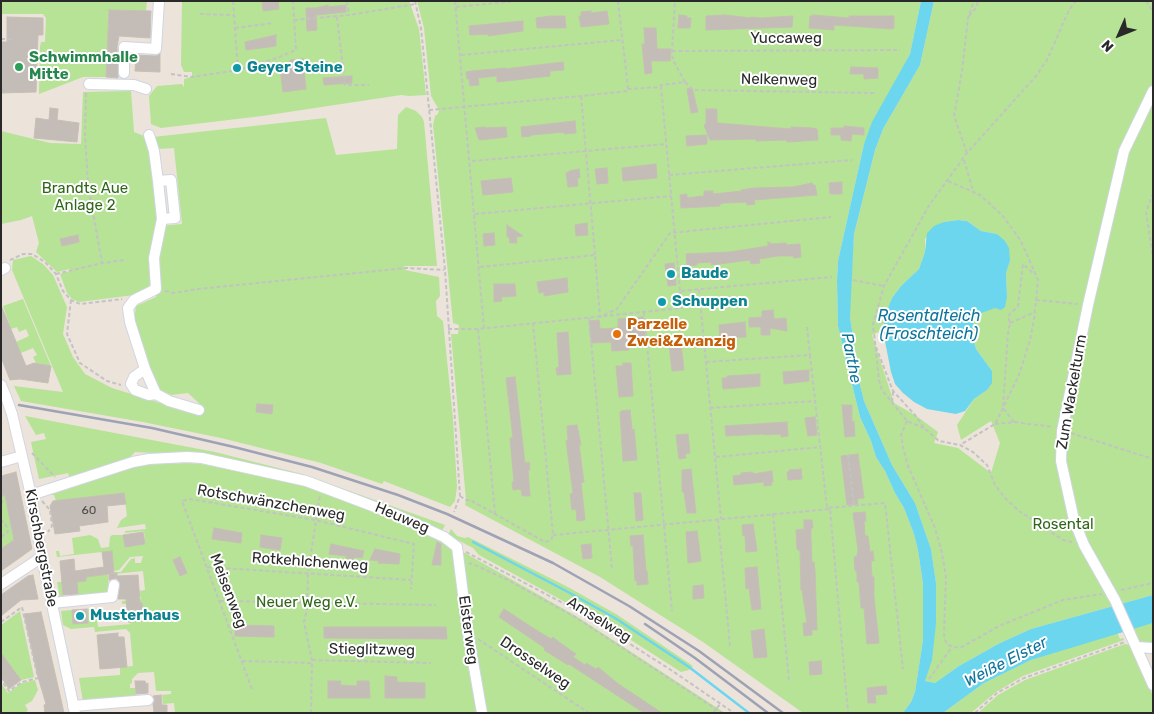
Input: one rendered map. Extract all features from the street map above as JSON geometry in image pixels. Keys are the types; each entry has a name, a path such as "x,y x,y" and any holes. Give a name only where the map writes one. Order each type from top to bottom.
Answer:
{"street":[{"path":"124,73 124,47 156,48 159,1"},
{"path":"89,84 134,85 146,88"},
{"name":"Zum Wackelturm","path":"1153,91 1124,151 1088,305 1062,431 1061,461 1074,520 1084,545 1114,594 1153,685"},
{"path":"149,135 154,151 158,181 171,180 174,218 162,220 154,258 156,289 134,300 128,308 130,322 145,369 156,394"},
{"path":"145,369 134,377 131,384 134,390 149,395 156,394 169,401 199,410"},
{"name":"Kirschbergstraße","path":"1,385 27,455 31,495 42,557 74,709"},
{"path":"1,462 27,455"},
{"name":"Heuweg","path":"31,495 65,486 133,462 187,457 218,461 306,481 396,515 444,537 457,546"},
{"name":"Elsterweg","path":"457,546 468,633 482,713"},
{"path":"1,584 42,557"},
{"path":"52,603 112,597 114,585"},
{"path":"1133,641 1153,648"},
{"path":"74,709 148,700"}],"path":[{"path":"233,1 238,70"},
{"path":"171,74 192,78 238,70 296,50 293,1"},
{"path":"347,1 349,15"},
{"path":"455,1 466,107 484,328"},
{"path":"456,7 517,1"},
{"path":"618,1 628,89"},
{"path":"429,110 628,91 628,89 662,87 661,85 685,82 673,60 675,1"},
{"path":"967,153 954,116 962,71 968,18 976,1"},
{"path":"924,428 907,421 882,390 879,380 873,324 884,286 930,204 967,153 1036,76 1047,60 1069,10 1076,1"},
{"path":"1146,1 1153,11"},
{"path":"294,20 349,15 415,3 421,28 445,270 460,496 454,512"},
{"path":"200,14 234,15"},
{"path":"337,16 345,85 369,85"},
{"path":"235,28 274,22"},
{"path":"1,39 12,39"},
{"path":"461,55 622,40"},
{"name":"Yuccaweg","path":"672,51 900,50"},
{"name":"Nelkenweg","path":"685,82 693,90 875,93"},
{"path":"89,84 86,92 84,135 88,184 102,263"},
{"path":"448,329 478,329 682,308 662,87"},
{"path":"581,96 600,317"},
{"path":"470,162 666,144"},
{"path":"963,159 973,192"},
{"path":"669,175 852,160"},
{"path":"948,181 980,195 1002,215 1021,241 1038,280 1030,340 1019,375 995,424"},
{"path":"1153,194 1146,212 1153,257"},
{"path":"475,214 671,196"},
{"path":"600,317 617,309 670,233 831,217"},
{"path":"12,258 32,254 45,262 56,274 63,291 71,300 80,304 121,299 134,300"},
{"path":"480,267 595,255"},
{"path":"56,274 102,263 126,260"},
{"path":"1014,422 1004,408 1010,323 1008,316 1018,306 1023,264 1035,274"},
{"path":"156,289 174,293 406,268 445,270"},
{"path":"680,291 832,277"},
{"path":"853,280 884,286"},
{"path":"699,290 716,458 719,519 730,646"},
{"path":"71,300 67,334 80,363 108,381 134,390"},
{"path":"1036,300 1088,305"},
{"path":"644,312 672,611"},
{"path":"1010,323 1035,312"},
{"path":"589,318 612,569"},
{"path":"460,496 546,542 551,540 553,534 533,323"},
{"path":"807,327 827,508 885,503 903,669"},
{"path":"478,329 495,514"},
{"path":"875,343 893,391 924,428 938,441 960,445 973,452 987,465 995,485 1019,511 1063,540 1084,545"},
{"path":"706,362 810,355"},
{"path":"892,402 893,391"},
{"path":"710,408 815,401"},
{"path":"907,421 901,435 903,447 908,466 926,506 942,553 946,577 944,634 945,640 952,647"},
{"path":"960,445 995,424 1014,422 1049,426 1062,431"},
{"path":"1079,436 1153,459"},
{"path":"716,458 821,447"},
{"path":"27,455 65,486"},
{"path":"848,455 854,506"},
{"path":"311,713 312,662 304,622 315,520 322,487"},
{"path":"1,504 5,498"},
{"name":"Rotschwänzchenweg","path":"182,501 190,499 315,520 414,544 411,580"},
{"path":"41,501 50,510 52,526 46,534"},
{"name":"Meisenweg","path":"182,501 252,689"},
{"path":"553,534 830,509 848,713"},
{"path":"774,514 789,681"},
{"path":"1,519 8,532 1,537"},
{"path":"457,546 578,611 734,713"},
{"name":"Amselweg","path":"460,571 470,563 506,579 576,617 722,713"},
{"name":"Rotkehlchenweg","path":"207,567 411,580"},
{"path":"411,580 411,589"},
{"path":"929,679 952,647 964,646 999,626 1063,600 1114,594 1153,583"},
{"path":"220,602 436,605"},
{"path":"1,622 22,607 38,678 22,682 9,691 1,680"},
{"name":"Drosselweg","path":"468,633 589,713"},
{"path":"974,713 997,693 1024,678 1118,644 1133,641"},
{"name":"Stieglitzweg","path":"242,661 431,663"},
{"path":"713,713 721,703"}],"green space":[{"path":"1,1 147,1 146,11 109,10 106,77 83,77 39,94 40,47 41,42 45,42 46,18 43,14 1,14"},
{"path":"182,1 409,1 419,29 426,95 401,95 262,116 161,128 151,124 149,96 157,86 182,84 184,87 184,79 192,77 192,72 184,72 181,65"},
{"path":"417,1 921,1 910,54 864,144 838,261 837,281 838,326 860,417 876,457 904,508 918,550 923,584 923,640 915,692 903,713 803,713 703,642 600,577 465,505 451,334 458,334 459,325 453,323 433,125 439,110 431,96 424,28"},
{"name":"Rosental","path":"934,1 1153,1 1153,595 1031,629 1000,643 959,666 935,683 925,681 936,624 936,583 931,549 915,503 892,465 864,401 850,317 854,234 875,150 883,129 920,65","holes":["967,221 981,231 997,234 1010,261 1006,273 1007,297 995,307 979,314 974,321 972,335 976,349 992,371 987,390 974,399 957,425 961,440 991,421 1000,443 991,473 958,448 934,443 938,432 915,415 894,403 872,335 883,330 885,315 892,298 901,286 919,269 925,252 925,239 944,222"]},
{"name":"Brandts Aue Anlage 2","path":"131,91 134,132 144,136 151,151 160,226 182,224 174,148 157,149 153,137 326,118 336,155 397,149 398,115 406,107 416,111 422,117 437,266 404,266 405,270 439,277 440,296 436,301 437,316 443,321 453,419 457,487 455,501 450,507 384,481 382,484 321,463 221,438 143,422 21,401 14,386 63,392 12,270 13,260 31,256 43,264 53,275 67,307 63,334 73,357 85,374 112,388 199,415 202,406 188,393 171,395 157,388 134,321 136,306 156,297 159,282 152,243 150,250 151,282 148,288 134,295 79,302 72,299 67,293 60,274 70,271 70,269 57,272 36,252 39,243 32,216 1,224 1,131 50,143 81,144 83,92"},
{"path":"23,299 51,366 36,363 33,357 37,355 33,348 21,353 16,342 29,336 26,329 19,332 17,327 11,329 3,306"},
{"path":"25,416 215,452 302,474 445,525 442,531 296,475 164,456 155,453 135,452 126,461 70,480 68,473 39,479 31,442 46,439 44,433 36,435"},
{"name":"Neuer Weg e.V.","path":"202,464 304,486 395,518 442,540 576,616 725,713 175,713 174,703 163,704 162,695 171,694 171,691 156,691 154,672 138,673 132,679 130,688 135,688 136,697 83,702 79,678 120,675 120,667 133,666 130,633 126,629 95,632 94,627 71,629 63,625 61,611 72,610 73,624 88,623 87,609 96,608 98,627 144,621 142,603 122,604 122,601 141,599 139,591 145,590 143,571 114,574 114,572 121,572 131,559 135,558 135,563 141,563 143,556 130,557 119,570 114,571 111,551 57,557 56,551 59,551 60,556 74,554 72,538 90,535 98,539 101,548 109,547 112,535 123,535 125,547 145,544 144,531 125,533 125,531 146,529 145,524 117,528 121,520 127,516 124,493 56,501 54,495 46,494 135,465"},
{"path":"5,495 14,540 1,549 1,497"},
{"path":"451,529 457,536 468,537 566,586 616,614 693,666 689,670 681,672 609,626 479,555 473,548 448,535"},
{"path":"108,574 109,591 106,594 60,599 57,582 62,582 63,597 77,595 77,582 86,581 86,577"},
{"path":"20,611 34,677 21,680 1,653 1,625"},
{"path":"1153,623 1153,644 1140,643 1134,628"},
{"path":"1117,632 1120,639 1123,638 1124,640 1023,676 996,692 971,713 943,713 984,683 1031,660"},
{"path":"1125,644 1130,645 1153,696 1153,713 978,713 998,695 1025,680"},
{"path":"35,680 38,690 32,701 25,705 28,710 25,713 1,713 1,683 8,693 22,683"}],"water":[{"path":"921,1 934,1 920,65 883,129 875,150 854,234 850,317 864,401 892,465 915,503 931,549 936,583 936,624 932,660 925,681 935,683 959,666 1000,643 1031,629 1153,595 1153,623 1031,660 984,683 943,713 903,713 915,692 923,640 923,584 918,550 904,508 876,457 860,417 838,326 838,261 864,144 872,122 910,54"},
{"name":"Rosentalteich (Froschteich)","path":"958,220 967,221 981,231 997,234 1005,241 1009,248 1010,261 1006,273 1007,297 1005,307 1001,310 995,308 979,314 974,321 972,335 976,349 992,371 992,383 987,390 974,399 965,411 956,414 927,409 914,402 895,384 883,331 885,315 892,298 901,286 919,269 925,252 927,233 934,226"}],"building":[{"path":"262,1 278,1 279,9 263,11"},
{"path":"328,5 328,7 346,5 346,12 316,15 317,30 307,31 306,8"},
{"path":"109,10 151,11 150,38 119,36 117,47 118,78 106,77"},
{"path":"591,11 591,13 607,11 609,24 581,27 579,16 581,16 581,12"},
{"path":"679,15 691,18 690,28 678,28"},
{"path":"725,15 751,18 793,16 792,27 706,30 706,16"},
{"path":"565,16 566,28 537,28 536,18"},
{"path":"810,16 849,18 849,16 894,16 894,28 834,25 834,30 809,28"},
{"name":"Schwimmhalle Mitte","path":"7,17 43,18 43,35 38,35 36,92 1,93 1,42 7,42"},
{"path":"523,21 523,31 488,36 488,34 470,35 469,26"},
{"path":"644,28 656,28 657,49 671,49 670,61 651,61 652,73 645,74 642,44 645,44"},
{"path":"276,35 276,46 246,50 245,42"},
{"path":"160,54 160,72 135,71 136,55 156,56"},
{"path":"303,59 306,89 283,92 280,67 290,64 290,60"},
{"path":"563,62 564,70 550,71 550,76 497,82 497,76 478,78 479,85 470,86 466,72 505,69"},
{"path":"851,67 878,68 878,78 864,79 864,74 850,74"},
{"path":"352,76 352,83 324,85 323,78"},
{"path":"692,88 698,112 691,113 687,89"},
{"path":"50,108 58,109 57,120 79,123 77,142 34,138 36,118 49,120"},
{"path":"706,109 717,109 717,123 791,129 791,127 813,128 817,129 818,140 787,142 786,140 756,141 756,139 710,140 704,125 706,124"},
{"path":"575,121 576,133 564,134 564,132 522,137 521,127"},
{"path":"844,126 864,128 864,135 852,134 851,141 841,140 841,135 831,135 831,128 844,128"},
{"path":"506,127 507,137 479,140 475,128"},
{"path":"707,135 707,144 687,146 686,136"},
{"path":"656,164 657,178 623,181 622,168"},
{"path":"607,168 608,183 597,184 595,169"},
{"path":"579,169 580,178 577,178 578,186 568,187 566,173"},
{"path":"511,178 513,192 483,195 481,181"},
{"path":"842,182 842,194 830,194 829,183"},
{"path":"812,183 815,185 817,195 754,200 755,204 747,205 746,202 724,203 720,204 720,206 681,208 680,195 687,194 687,198 704,196 704,191 713,191 713,194 754,188 793,187"},
{"path":"587,223 588,235 576,236 575,225"},
{"path":"507,225 523,236 516,237 517,243 510,243 509,237 507,237"},
{"path":"494,233 495,245 484,246 483,234"},
{"path":"78,235 79,242 62,246 60,239"},
{"path":"768,242 772,244 786,243 786,245 800,244 801,257 778,256 759,259 760,263 751,264 750,260 711,265 711,262 697,263 697,265 687,266 686,254 730,252 768,246"},
{"name":"Baude","path":"674,263 676,285 668,286 665,264"},
{"path":"567,278 568,292 544,296 544,292 539,293 537,282"},
{"path":"494,284 515,284 516,296 501,297 502,301 494,302"},
{"path":"1,305 26,366 34,363 51,366 48,383 20,379 10,380 1,357"},
{"path":"773,310 774,319 786,318 787,331 770,328 770,335 761,335 761,327 749,327 749,318 762,317 762,311"},
{"name":"Parzelle Zwei&Zwanzig","path":"643,317 645,339 629,340 629,350 612,351 611,342 591,343 589,321 599,320 600,329 618,328 618,319"},
{"path":"745,322 746,337 720,338 719,325"},
{"path":"568,332 571,374 557,375 556,368 559,367 557,333"},
{"path":"681,343 684,370 672,371 669,344"},
{"path":"623,363 631,363 633,396 619,397 616,366 623,366"},
{"path":"809,370 809,381 784,384 783,372"},
{"path":"760,374 760,386 723,389 722,378"},
{"path":"515,377 525,463 529,462 530,496 522,496 521,489 513,490 510,438 513,438 506,378"},
{"path":"257,404 273,405 272,414 256,412"},
{"path":"842,405 852,405 852,422 854,421 855,436 845,437"},
{"path":"630,410 637,460 623,461 620,413 621,411"},
{"path":"815,417 817,435 808,436 805,418"},
{"path":"787,422 788,436 781,437 781,434 764,434 726,436 725,426"},
{"path":"577,425 581,445 579,445 584,482 581,483 585,520 577,521 576,509 572,510 570,494 573,493 566,441 568,440 567,426"},
{"path":"688,434 690,453 685,454 686,458 679,459 676,435"},
{"path":"858,454 864,498 857,499 858,504 847,505 841,456"},
{"path":"691,469 696,513 687,513 684,492 682,492 682,470"},
{"path":"801,469 802,479 788,480 787,472 789,470"},
{"path":"772,471 772,485 764,486 764,482 734,485 733,476 741,475 741,473 753,472 753,474"},
{"path":"16,472 32,549 1,571 1,549 14,540 5,495 1,497 1,476"},
{"path":"124,493 126,504 107,506 108,522 79,526 80,531 55,534 50,506 53,501"},
{"path":"634,493 641,493 643,520 636,521"},
{"path":"865,512 865,536 868,536 870,552 873,551 874,561 871,561 872,577 874,577 874,597 879,643 867,644 864,608 861,608 859,582 857,582 857,571 855,571 854,557 857,556 858,550 853,513"},
{"path":"804,520 812,520 813,528 811,528 811,540 812,562 814,562 815,571 817,630 812,630 812,635 804,636 803,623 807,623 801,590 800,551 797,549 796,530 804,529"},
{"path":"753,524 757,551 746,552 745,535 743,536 742,525"},
{"path":"214,528 242,533 241,543 212,539"},
{"path":"697,531 701,561 688,563 686,532"},
{"path":"143,532 145,544 125,547 123,535"},
{"path":"261,535 282,538 280,550 260,547"},
{"path":"643,535 648,584 637,585 637,581 635,581 633,546 631,546 630,536"},
{"path":"437,542 441,544 441,565 432,565"},
{"path":"331,544 364,551 362,558 354,557 354,559 329,554"},
{"path":"591,544 592,558 583,559 581,545"},
{"path":"375,549 400,554 399,564 378,563 379,561 370,560"},
{"path":"112,551 114,573 117,573 117,576 138,575 140,603 142,603 144,621 128,622 126,599 118,599 120,582 116,578 109,580 109,574 86,577 86,581 77,582 78,594 63,595 60,561 74,559 75,571 104,567 102,552"},
{"path":"180,557 187,573 180,576 173,560"},
{"path":"757,567 761,609 752,610 749,588 746,589 745,568"},
{"path":"33,575 38,599 21,600 1,616 1,595 28,576"},
{"path":"703,585 704,598 693,599 693,586"},
{"name":"Musterhaus","path":"87,609 88,623 73,624 72,610"},
{"path":"504,609 551,639 553,637 576,654 573,657 585,665 586,663 596,669 598,667 617,683 662,713 644,713 544,650 545,648 499,617"},
{"path":"41,612 64,713 45,713 44,705 46,704 24,614"},
{"path":"235,625 274,626 274,637 235,636"},
{"path":"324,627 446,627 447,639 324,638"},
{"path":"764,629 767,657 754,658 751,631"},
{"path":"118,633 118,637 124,637 127,667 100,669 97,635"},
{"path":"1,653 21,680 9,689 1,677"},
{"path":"821,661 822,674 810,675 809,662"},
{"path":"385,676 397,677 397,682 425,683 425,698 385,698"},
{"path":"135,681 145,681 146,684 148,683 148,693 136,694"},
{"path":"328,681 341,681 340,685 357,686 357,681 369,681 370,698 328,698"},
{"path":"886,686 887,694 875,695 876,703 868,703 867,688"},
{"path":"161,695 162,705 167,705 167,713 154,713 153,704 155,700 153,696"}],"waterway":[{"path":"473,542 615,618 689,667 749,713"}],"railway":[{"path":"19,405 152,428 234,447 312,467 398,495 447,514 553,563 629,606 699,651 783,713"},
{"path":"645,624 695,658 768,713"}],"place":[{"name":"Schwimmhalle Mitte","path":"19,67"},
{"name":"Geyer Steine","path":"237,68"},
{"name":"Baude","path":"671,274"},
{"name":"Schuppen","path":"662,302"},
{"name":"Parzelle Zwei&Zwanzig","path":"617,334"},
{"name":"Musterhaus","path":"80,616"}],"water label":[{"name":"Parthe","path":"851,358"},
{"name":"Weiße Elster","path":"1006,662"}]}
